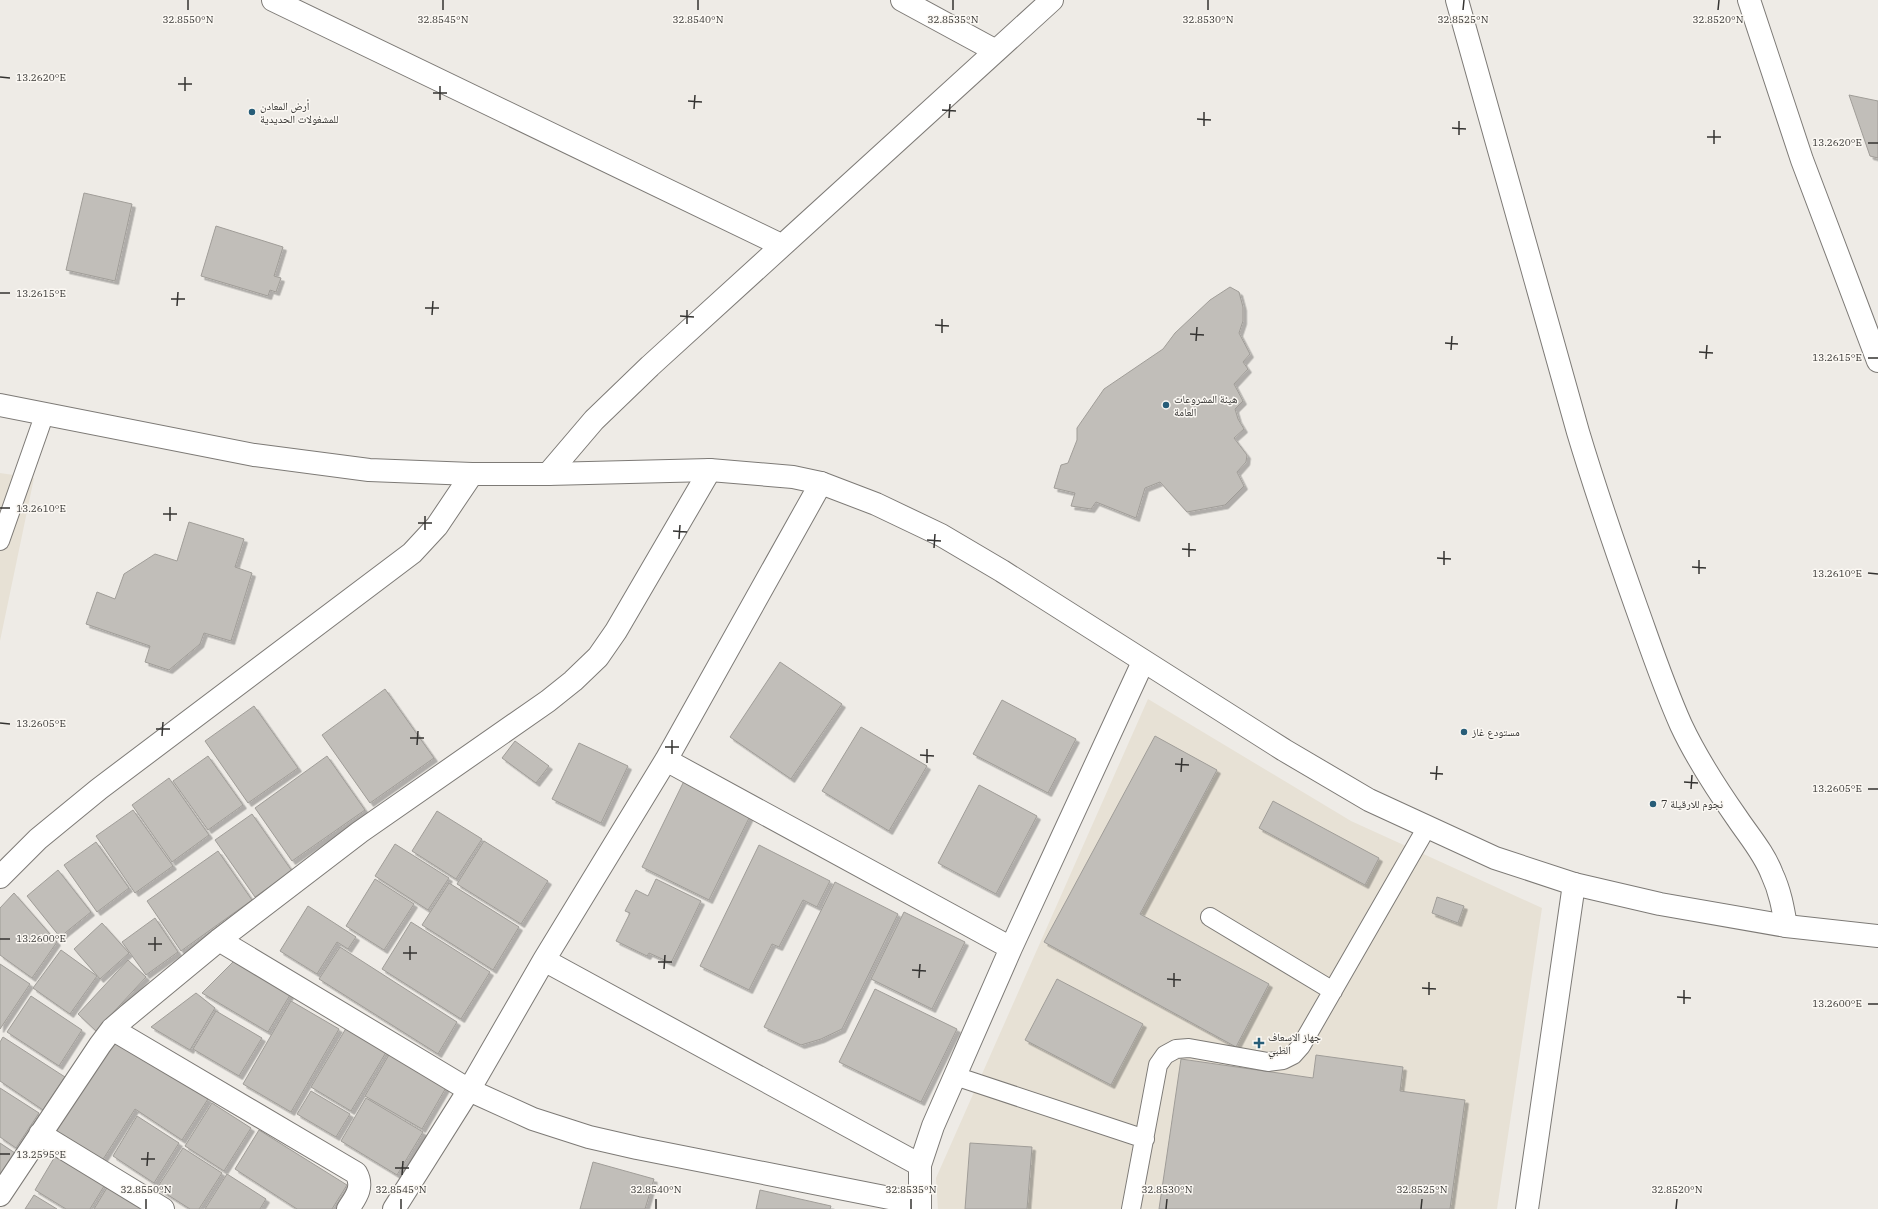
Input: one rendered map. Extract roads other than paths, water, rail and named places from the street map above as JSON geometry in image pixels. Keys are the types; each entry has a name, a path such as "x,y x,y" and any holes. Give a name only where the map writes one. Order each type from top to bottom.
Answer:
{"street":[{"path":"273,0 780,245"},
{"path":"902,0 996,51"},
{"path":"548,474 594,420 780,245 1052,0"},
{"path":"1457,0 1578,432 1598,498 1664,686 1696,754 1736,818 1762,853 1772,873 1781,898 1786,926"},
{"path":"1749,0 1802,160 1878,361"},
{"path":"0,406 45,413 254,455 369,470 472,474 548,474 710,470 786,476 821,483 876,504 941,535 1002,571 1284,750 1369,800 1495,858 1574,884 1660,904 1786,926 1878,936"},
{"path":"0,1195 112,1030 218,940 360,832 548,701 574,681 598,657 616,631 710,470"},
{"path":"0,877 38,839 99,789 412,553 437,526 472,474"},
{"path":"394,1209 469,1090 544,960 666,760 821,483"},
{"path":"218,940 469,1090 533,1119 589,1137 637,1148 920,1206 920,1164 933,1126 1011,948 1144,662"},
{"path":"666,760 1011,948"},
{"path":"1526,1209 1574,884"},
{"path":"544,960 920,1164"},
{"path":"112,1030 356,1173 359,1179 360,1187 348,1209"},
{"path":"40,1134 163,1209"}],"lane":[{"path":"0,541 4,526 45,413"},
{"path":"1131,1209 1158,1065 1165,1056 1176,1049 1189,1048 1268,1062 1283,1060 1293,1055 1302,1046 1428,827"},
{"path":"1210,917 1333,991"},
{"path":"954,1076 1145,1139"}],"place":[{"name":"أرض المعادن للمشغولات الحديدية","path":"252,112"},
{"name":"هيئة المشروعات العامة","path":"1166,405"},
{"name":"مستودع غاز","path":"1464,732"},
{"name":"7 نجوم للارقيلة","path":"1653,804"},
{"name":"جهاز الاسعاف الطبي","path":"1259,1043"}]}
